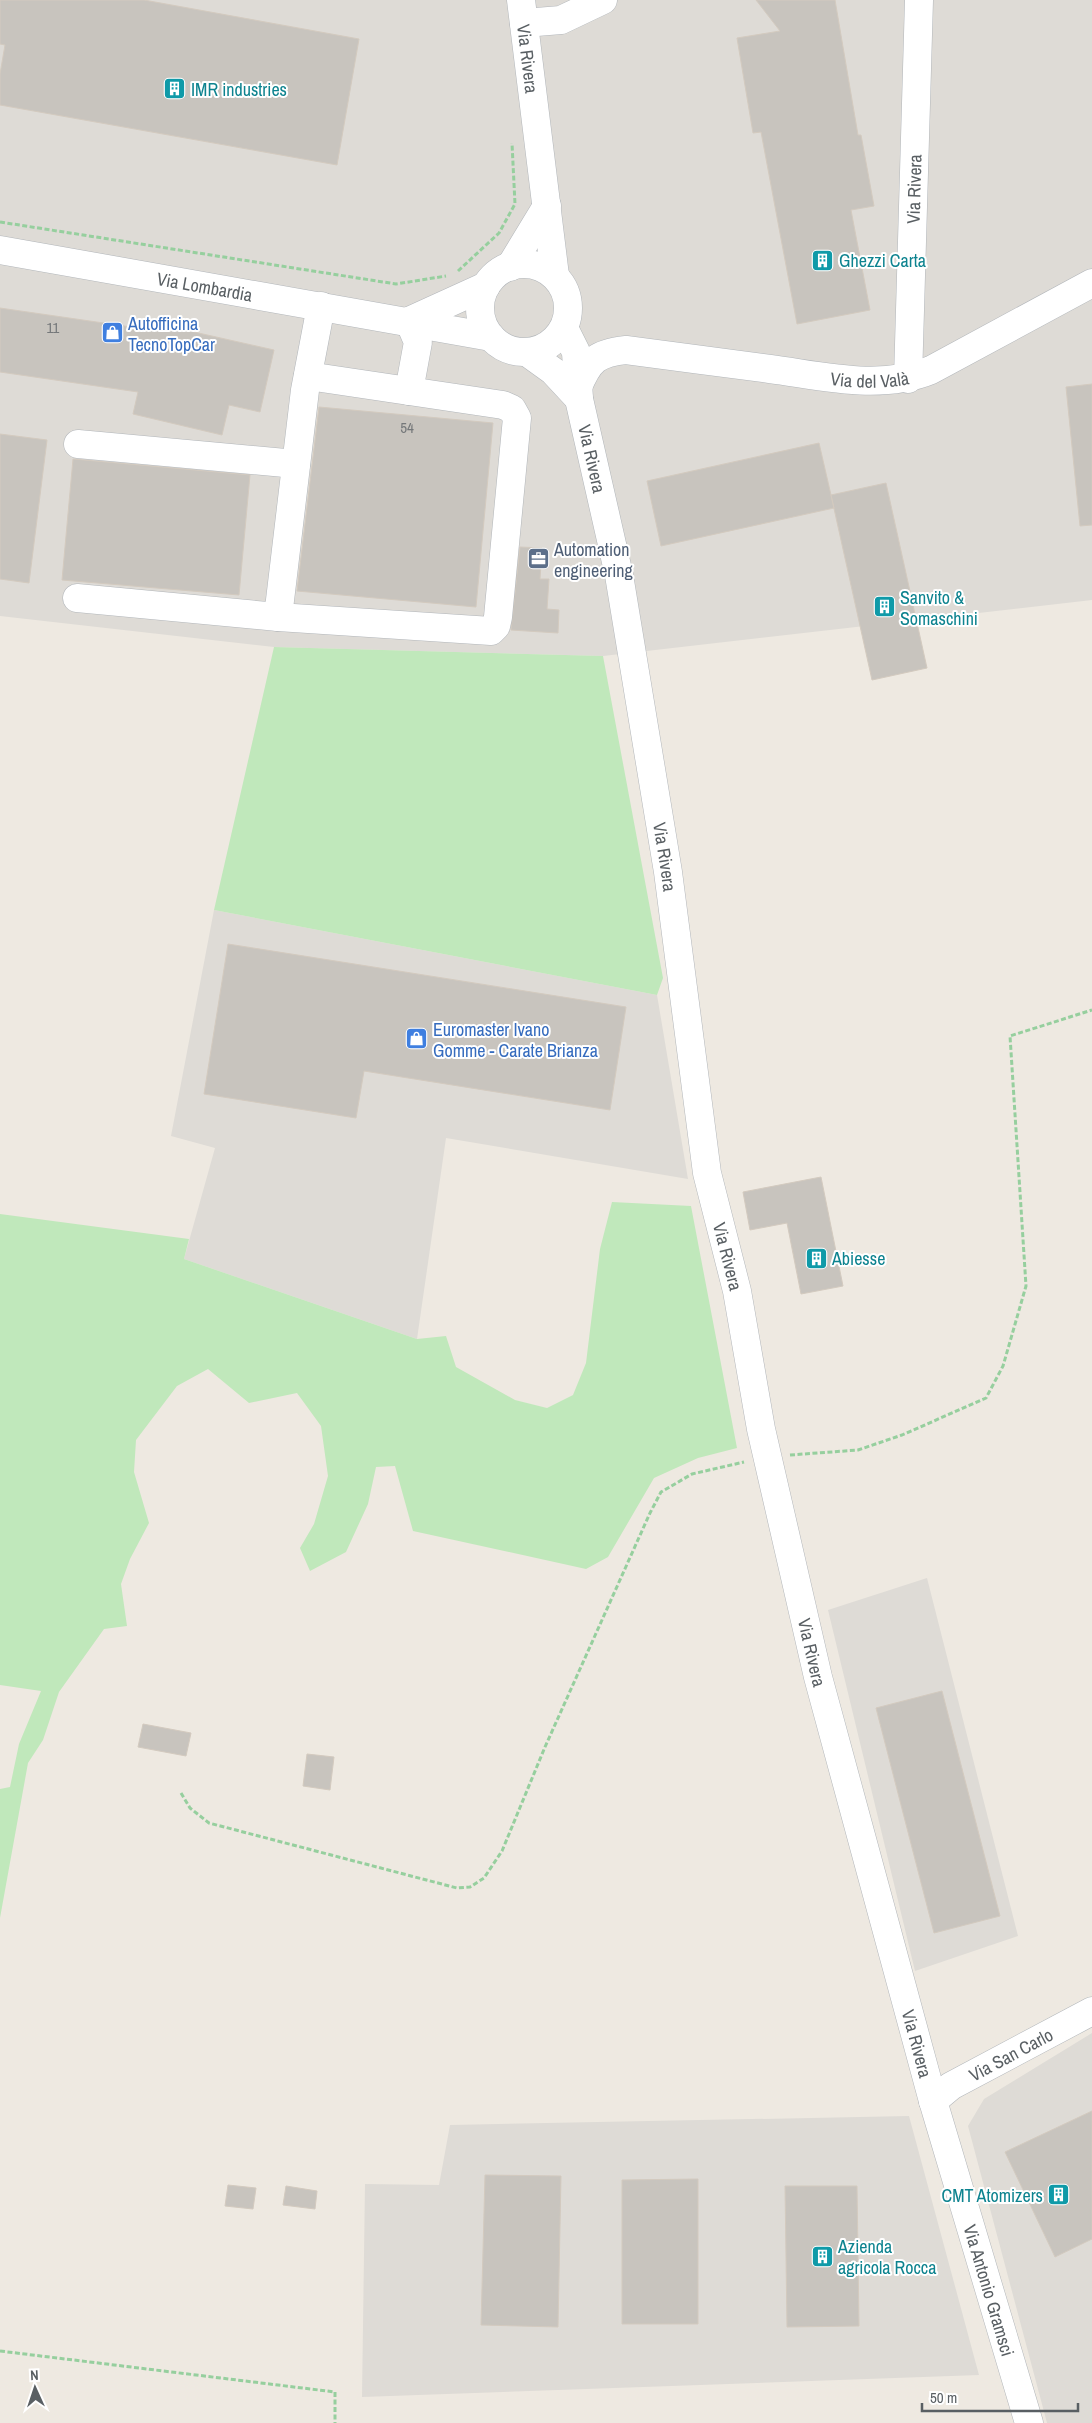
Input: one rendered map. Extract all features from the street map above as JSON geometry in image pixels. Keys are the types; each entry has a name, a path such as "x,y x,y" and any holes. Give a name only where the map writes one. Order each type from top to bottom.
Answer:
{"street":[{"path":"522,12 561,20 603,0"},
{"name":"Via Rivera","path":"908,379 919,0"},
{"name":"Via Rivera","path":"522,12 555,276"},
{"path":"510,267 547,206"},
{"name":"Via Lombardia","path":"0,250 491,337"},
{"path":"534,265 555,276 567,298 565,325 555,340 542,349 528,352 513,351 500,346 483,326 480,312 481,299 486,286 496,275 510,267 534,265"},
{"name":"Via del Valà","path":"565,325 626,350 846,379 891,381 908,379 930,370 1092,284"},
{"path":"409,391 418,342 409,321 486,286"},
{"path":"278,617 308,376 322,306"},
{"name":"Via Rivera","path":"565,325 576,352 578,393 619,575 636,674 668,872 707,1173 737,1291 767,1456 818,1677 933,2101"},
{"name":"Via del Valà","path":"578,393 584,372 596,358 610,352 626,350"},
{"name":"Via Rivera","path":"528,352 578,393"},
{"path":"77,598 278,617 491,630 496,626 517,418 512,409 503,405 308,376"},
{"path":"78,444 296,464"},
{"name":"Via San Carlo","path":"933,2101 951,2086 1092,2010"},
{"name":"Via Antonio Gramsci","path":"933,2101 1029,2423"}],"path":[{"path":"0,222 396,284 454,275 499,233 515,204 512,134"},
{"path":"181,1793 190,1808 209,1823 457,1888 470,1887 484,1878 502,1851 545,1747 661,1492 692,1474 767,1456 858,1450 902,1435 986,1398 1004,1366 1026,1286 1010,1036 1092,1010"},
{"path":"0,2351 335,2392 335,2423"}],"shaded area":[{"path":"0,0 1092,0 1092,600 603,656 274,647 0,616"},
{"path":"214,910 657,995 688,1179 446,1138 417,1339 184,1259 215,1148 171,1136"},
{"path":"927,1578 1018,1936 915,1971 828,1610"},
{"path":"1092,2033 1092,2423 1047,2423 968,2126 984,2099"},
{"path":"909,2116 979,2375 362,2397 365,2184 439,2185 450,2125"}],"green space":[{"path":"274,647 603,656 663,978 657,995 214,910"},
{"path":"612,1202 691,1206 737,1448 698,1458 654,1478 608,1557 586,1569 413,1531 395,1466 376,1467 368,1504 346,1552 310,1571 300,1548 314,1524 328,1476 321,1426 297,1393 249,1403 208,1369 177,1386 136,1440 134,1472 149,1523 130,1559 121,1584 127,1626 104,1629 59,1692 43,1740 28,1763 0,1918 0,1789 10,1787 19,1744 41,1691 0,1685 0,1214 189,1239 184,1259 417,1339 446,1336 456,1367 515,1400 547,1408 573,1395 586,1363 600,1249"}],"building":[{"name":"IMR industries","path":"0,0 144,0 359,39 337,165 0,105 0,74 5,45 0,44"},
{"path":"756,0 835,0 858,135 861,135 874,206 851,210 870,310 797,324 761,132 753,133 737,38 780,31"},
{"path":"0,308 152,330 154,323 274,350 260,412 229,405 222,435 133,414 138,392 0,372"},
{"path":"1092,384 1092,525 1080,526 1066,387"},
{"path":"319,407 493,423 476,607 297,591"},
{"path":"0,434 47,440 29,583 0,579"},
{"path":"819,443 834,508 661,546 647,481"},
{"path":"73,459 250,475 239,595 62,580"},
{"path":"886,483 927,668 872,680 831,495"},
{"path":"520,547 542,548 540,579 549,579 547,609 559,610 558,633 511,630"},
{"name":"Euromaster Ivano Gomme - Carate Brianza","path":"228,944 626,1007 610,1110 364,1071 356,1118 204,1094"},
{"name":"Abiesse","path":"821,1177 843,1286 801,1294 787,1223 750,1230 743,1192"},
{"path":"942,1691 1000,1916 934,1933 876,1708"},
{"path":"143,1724 191,1733 186,1756 138,1747"},
{"path":"307,1754 334,1757 330,1790 303,1786"},
{"name":"CMT Atomizers","path":"1092,2111 1092,2239 1055,2257 1005,2152"},
{"path":"485,2175 561,2176 558,2327 481,2325"},
{"path":"698,2179 698,2324 622,2324 622,2180"},
{"path":"228,2185 256,2188 253,2209 225,2206"},
{"path":"286,2186 317,2191 315,2209 283,2205"},
{"name":"Azienda agricola Rocca","path":"785,2186 857,2186 859,2326 787,2327"}],"place":[{"name":"IMR industries","path":"175,89"},
{"name":"Ghezzi Carta","path":"823,260"},
{"name":"Autofficina TecnoTopCar","path":"112,333"},
{"name":"Automation engineering","path":"538,559"},
{"name":"Sanvito & Somaschini","path":"884,607"},
{"name":"Euromaster Ivano Gomme - Carate Brianza","path":"417,1039"},
{"name":"Abiesse","path":"816,1258"},
{"name":"CMT Atomizers","path":"1059,2195"},
{"name":"Azienda agricola Rocca","path":"822,2256"}]}
